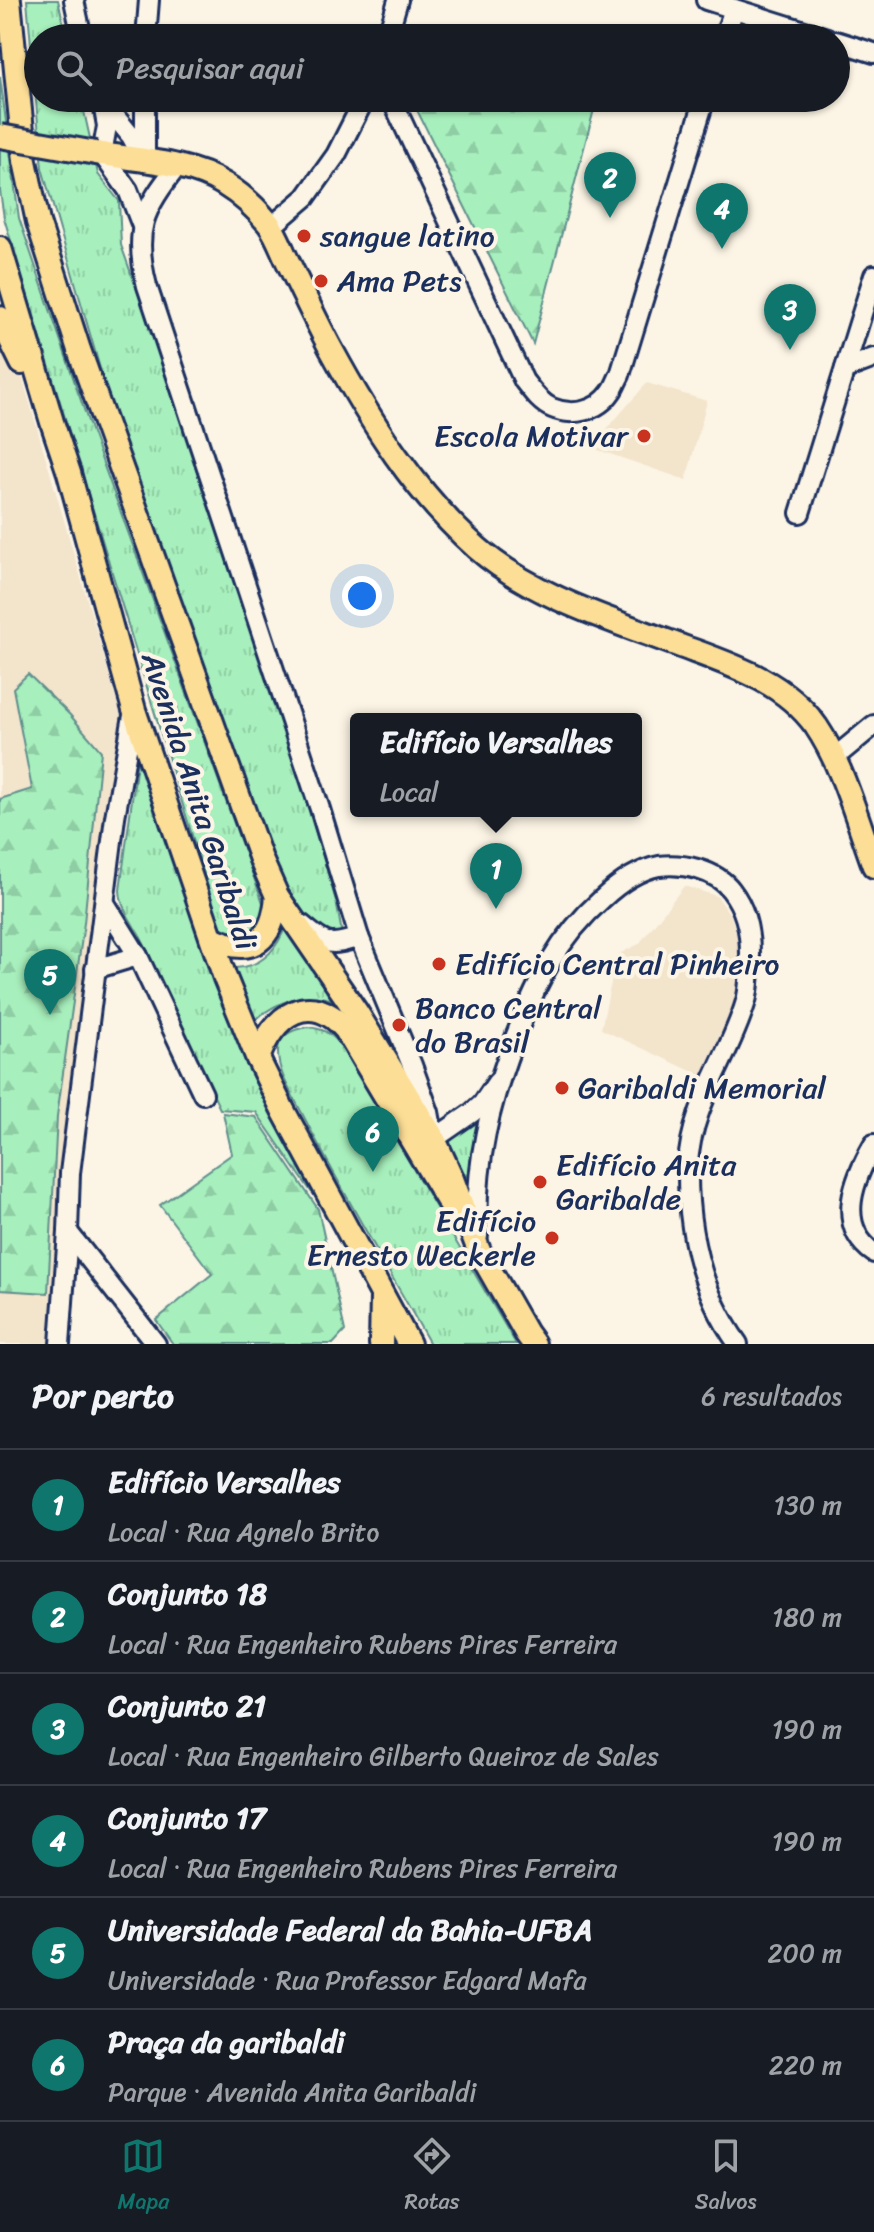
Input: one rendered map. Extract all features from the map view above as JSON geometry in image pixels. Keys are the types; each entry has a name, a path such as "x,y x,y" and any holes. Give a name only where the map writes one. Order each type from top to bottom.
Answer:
{"main road":[{"name":"Avenida Anita Garibaldi","path":"9,0 25,161 38,222 79,350 262,862 277,896 357,1013 434,1139 479,1251 534,1344"},
{"path":"0,136 201,173 223,183 249,202 271,227 329,346 364,408 397,458 442,512 478,549 518,578 599,615 763,679 791,699 815,725 834,758 874,866"},
{"name":"Avenida Anita Garibaldi","path":"0,248 69,473 134,710 225,978 258,1059 284,1112 409,1344"},
{"path":"0,318 52,422"},
{"path":"212,938 227,945 244,947 257,942 267,934 273,922 277,896"},
{"path":"258,1059 270,1030 297,1012 321,1010 338,1020 479,1251"},
{"path":"381,1344 382,1296"}],"street":[{"path":"74,0 79,24"},
{"path":"147,24 149,0"},
{"path":"391,24 398,0"},
{"path":"706,0 782,24"},
{"path":"729,24 734,9"},
{"path":"850,45 874,53"},
{"path":"99,154 107,126 105,112"},
{"path":"112,112 131,136 145,162"},
{"path":"145,112 145,162"},
{"path":"271,227 306,197 336,155 358,112"},
{"path":"398,112 524,381 551,408 571,412 585,411 598,405 611,393 620,375 701,112"},
{"name":"Avenida Anita Garibaldi","path":"99,154 128,190 142,226 143,269 147,286 320,809 359,937 412,1065 429,1112 434,1139"},
{"name":"Avenida Anita Garibaldi","path":"142,226 155,195 177,167"},
{"path":"800,513 874,275"},
{"path":"845,369 874,358"},
{"path":"60,1344 70,1173 115,817 134,710"},
{"path":"834,758 874,725"},
{"path":"479,1251 479,1178 497,1082 531,996 546,967 590,910 612,890 642,871 660,866 703,871 725,882 737,899 746,920 750,944 746,999 690,1138 689,1198 699,1265 713,1302 738,1344"},
{"path":"105,903 138,956 203,1094"},
{"name":"Avenida Anita Garibaldi","path":"292,917 328,943 338,944 359,937"},
{"path":"95,969 138,956"},
{"path":"434,1139 482,1104 497,1082"},
{"path":"874,1144 859,1169 852,1190 851,1210 855,1230 874,1253"},
{"path":"68,1232 156,1344"}],"shaded area":[{"path":"0,329 19,366 132,753 69,1277 68,1344 0,1344"},
{"name":"Escola Motivar","path":"647,383 707,401 686,480 575,442 606,430"},
{"path":"684,886 717,896 731,916 742,953 734,1010 704,1077 601,1029 617,955 639,944"}],"green space":[{"path":"27,0 58,0 64,24 29,24"},
{"path":"0,77 19,218 92,433 266,911 261,931 247,941 220,927 4,218 0,191"},
{"path":"37,112 84,112 98,174 119,201 121,245 250,608 336,901 342,933 327,942 285,895 110,403 42,168"},
{"path":"418,112 593,112 533,344"},
{"path":"28,674 101,751 84,923 57,1116 48,1293 0,1290 0,799 32,789 13,688"},
{"path":"137,762 222,985 312,1193 256,1112 220,1109 123,905 120,890"},
{"path":"286,925 335,1000 314,997 293,1000 273,1007 255,1020 235,968 261,961 267,956"},
{"path":"308,1027 326,1032 340,1044 516,1344 430,1344 283,1077 278,1060 281,1041 292,1031"},
{"path":"485,1111 468,1185 449,1142"},
{"path":"223,1113 256,1117 318,1209 345,1331 333,1344 173,1344 156,1320 212,1274 160,1205 232,1154"}],"place":[{"name":"Conjunto 18","path":"610,218"},
{"name":"sangue latino","path":"304,236"},
{"name":"Conjunto 17","path":"722,249"},
{"name":"Ama Pets","path":"321,281"},
{"name":"Conjunto 21","path":"790,350"},
{"name":"Escola Motivar","path":"644,436"},
{"name":"Edifício Versalhes","path":"496,909"},
{"name":"Edifício Central Pinheiro","path":"439,964"},
{"name":"Universidade Federal da Bahia-UFBA","path":"50,1015"},
{"name":"Banco Central do Brasil","path":"399,1025"},
{"name":"Garibaldi Memorial","path":"562,1088"},
{"name":"Praça da garibaldi","path":"373,1172"},
{"name":"Edifício Anita Garibalde","path":"540,1182"},
{"name":"Edifício Ernesto Weckerle","path":"552,1238"}]}
